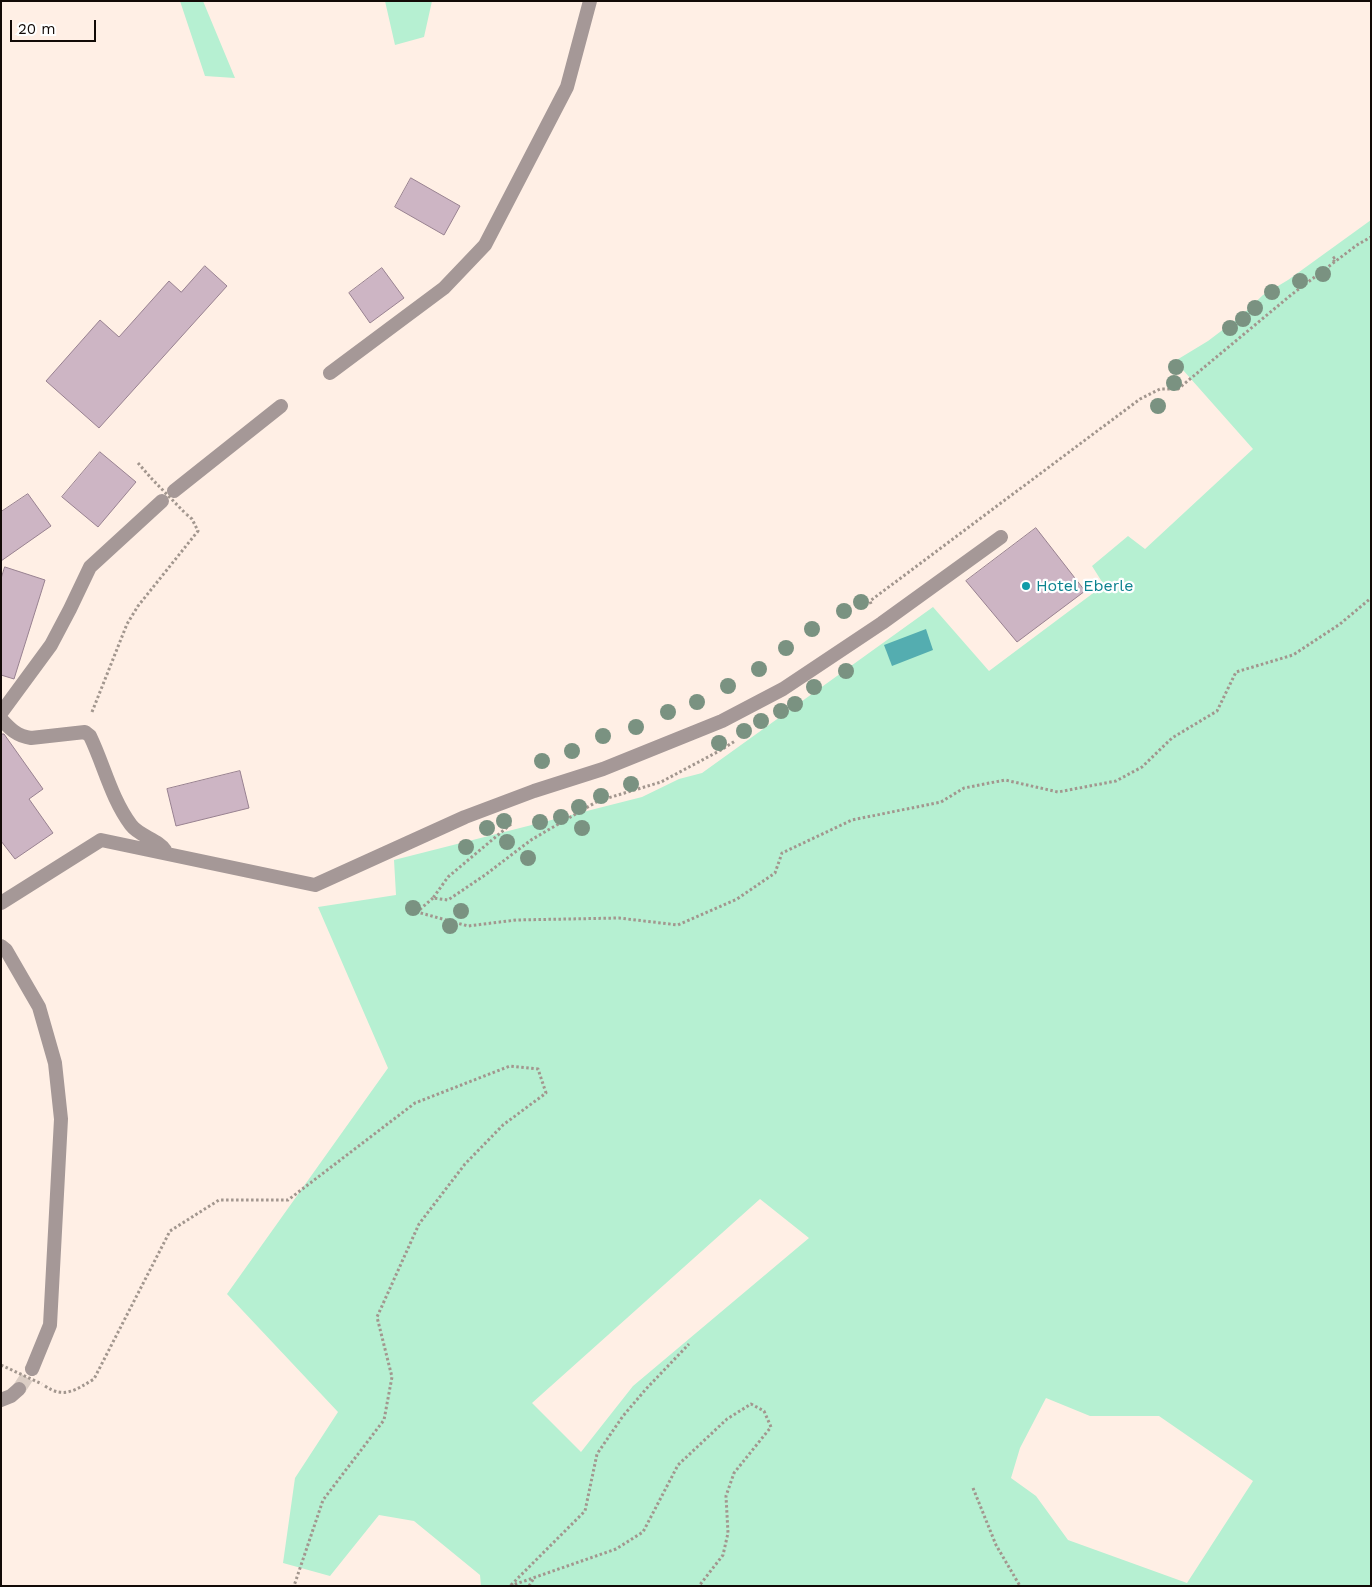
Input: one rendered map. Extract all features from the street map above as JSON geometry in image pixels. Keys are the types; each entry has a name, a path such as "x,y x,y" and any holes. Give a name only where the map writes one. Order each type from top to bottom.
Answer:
{"street":[{"path":"330,373 444,288 485,244 567,87 590,1"},
{"path":"174,491 281,406"},
{"path":"1,713 51,645 90,567 162,501"},
{"path":"1,903 102,840 315,886 465,817 534,791 602,769 722,720 783,689 882,623 1001,537"},
{"path":"1,719 10,729 24,737 31,738 85,732 92,740 116,801 132,827 141,835 162,846 166,854"},
{"path":"1,946 6,950 39,1007 55,1063 61,1119 50,1325 32,1369"},
{"path":"1,1400 19,1389"}],"path":[{"path":"882,623 870,601 1140,399 1160,389 1178,389 1291,295 1357,245 1371,237"},
{"path":"1335,256 1332,259 1335,262"},
{"path":"85,732 99,691 127,624 138,606 198,532 192,519 138,463"},
{"path":"512,824 448,877 433,898 417,912 468,926 516,920 618,918 678,925 737,899 774,873 782,853 852,820 941,802 964,788 1005,780 1058,792 1116,781 1142,767 1172,738 1217,711 1236,672 1293,655 1340,624 1371,598"},
{"path":"433,898 448,900 531,840 598,801 661,782 721,750 737,739"},
{"path":"1,1366 42,1384 54,1392 71,1392 94,1379 170,1231 219,1200 288,1200 415,1103 510,1066 538,1069 546,1093 503,1125 465,1164 420,1224 377,1317 392,1377 384,1420 323,1500 294,1586"},
{"path":"510,1585 585,1511 598,1454 623,1416 688,1344"},
{"path":"510,1585 616,1549 642,1532 678,1465 727,1419 751,1404 764,1411 771,1427 734,1473 726,1496 728,1533 723,1555 699,1586"},
{"path":"973,1488 996,1544 1020,1586"},
{"path":"529,1586 535,1577"}],"green space":[{"path":"180,1 203,1 235,78 205,76"},
{"path":"385,1 432,1 424,37 395,45"},
{"path":"1371,220 1371,1586 481,1586 480,1575 414,1521 379,1515 330,1576 283,1563 295,1478 338,1412 227,1294 388,1068 318,907 396,895 394,860 642,797 679,779 702,773 933,607 989,671 1104,585 1092,566 1128,536 1145,549 1253,449 1175,361 1208,341 1241,316 1263,295 1288,280","holes":["760,1199 809,1238 633,1386 581,1452 532,1403","1046,1398 1090,1416 1159,1416 1253,1481 1187,1583 1068,1540 1036,1496 1011,1478 1020,1448"]}],"water":[{"path":"926,629 933,650 892,666 884,645"}],"building":[{"path":"411,178 460,206 444,235 395,207"},
{"path":"205,266 227,286 99,428 46,381 100,320 119,337 169,281 181,292"},
{"path":"382,268 404,298 370,323 349,293"},
{"path":"100,452 136,482 98,527 62,497"},
{"path":"28,494 51,526 1,561 1,512"},
{"name":"Hotel Eberle","path":"1036,528 1085,591 1017,642 966,581"},
{"path":"5,567 45,580 14,679 1,675 1,579"},
{"path":"1,734 4,734 43,789 29,799 53,833 15,859 1,841"},
{"path":"240,771 249,808 176,826 167,789"}],"tunnel":[{"path":"19,1389 32,1369"}],"place":[{"name":"Hotel Eberle","path":"1026,586"}]}
